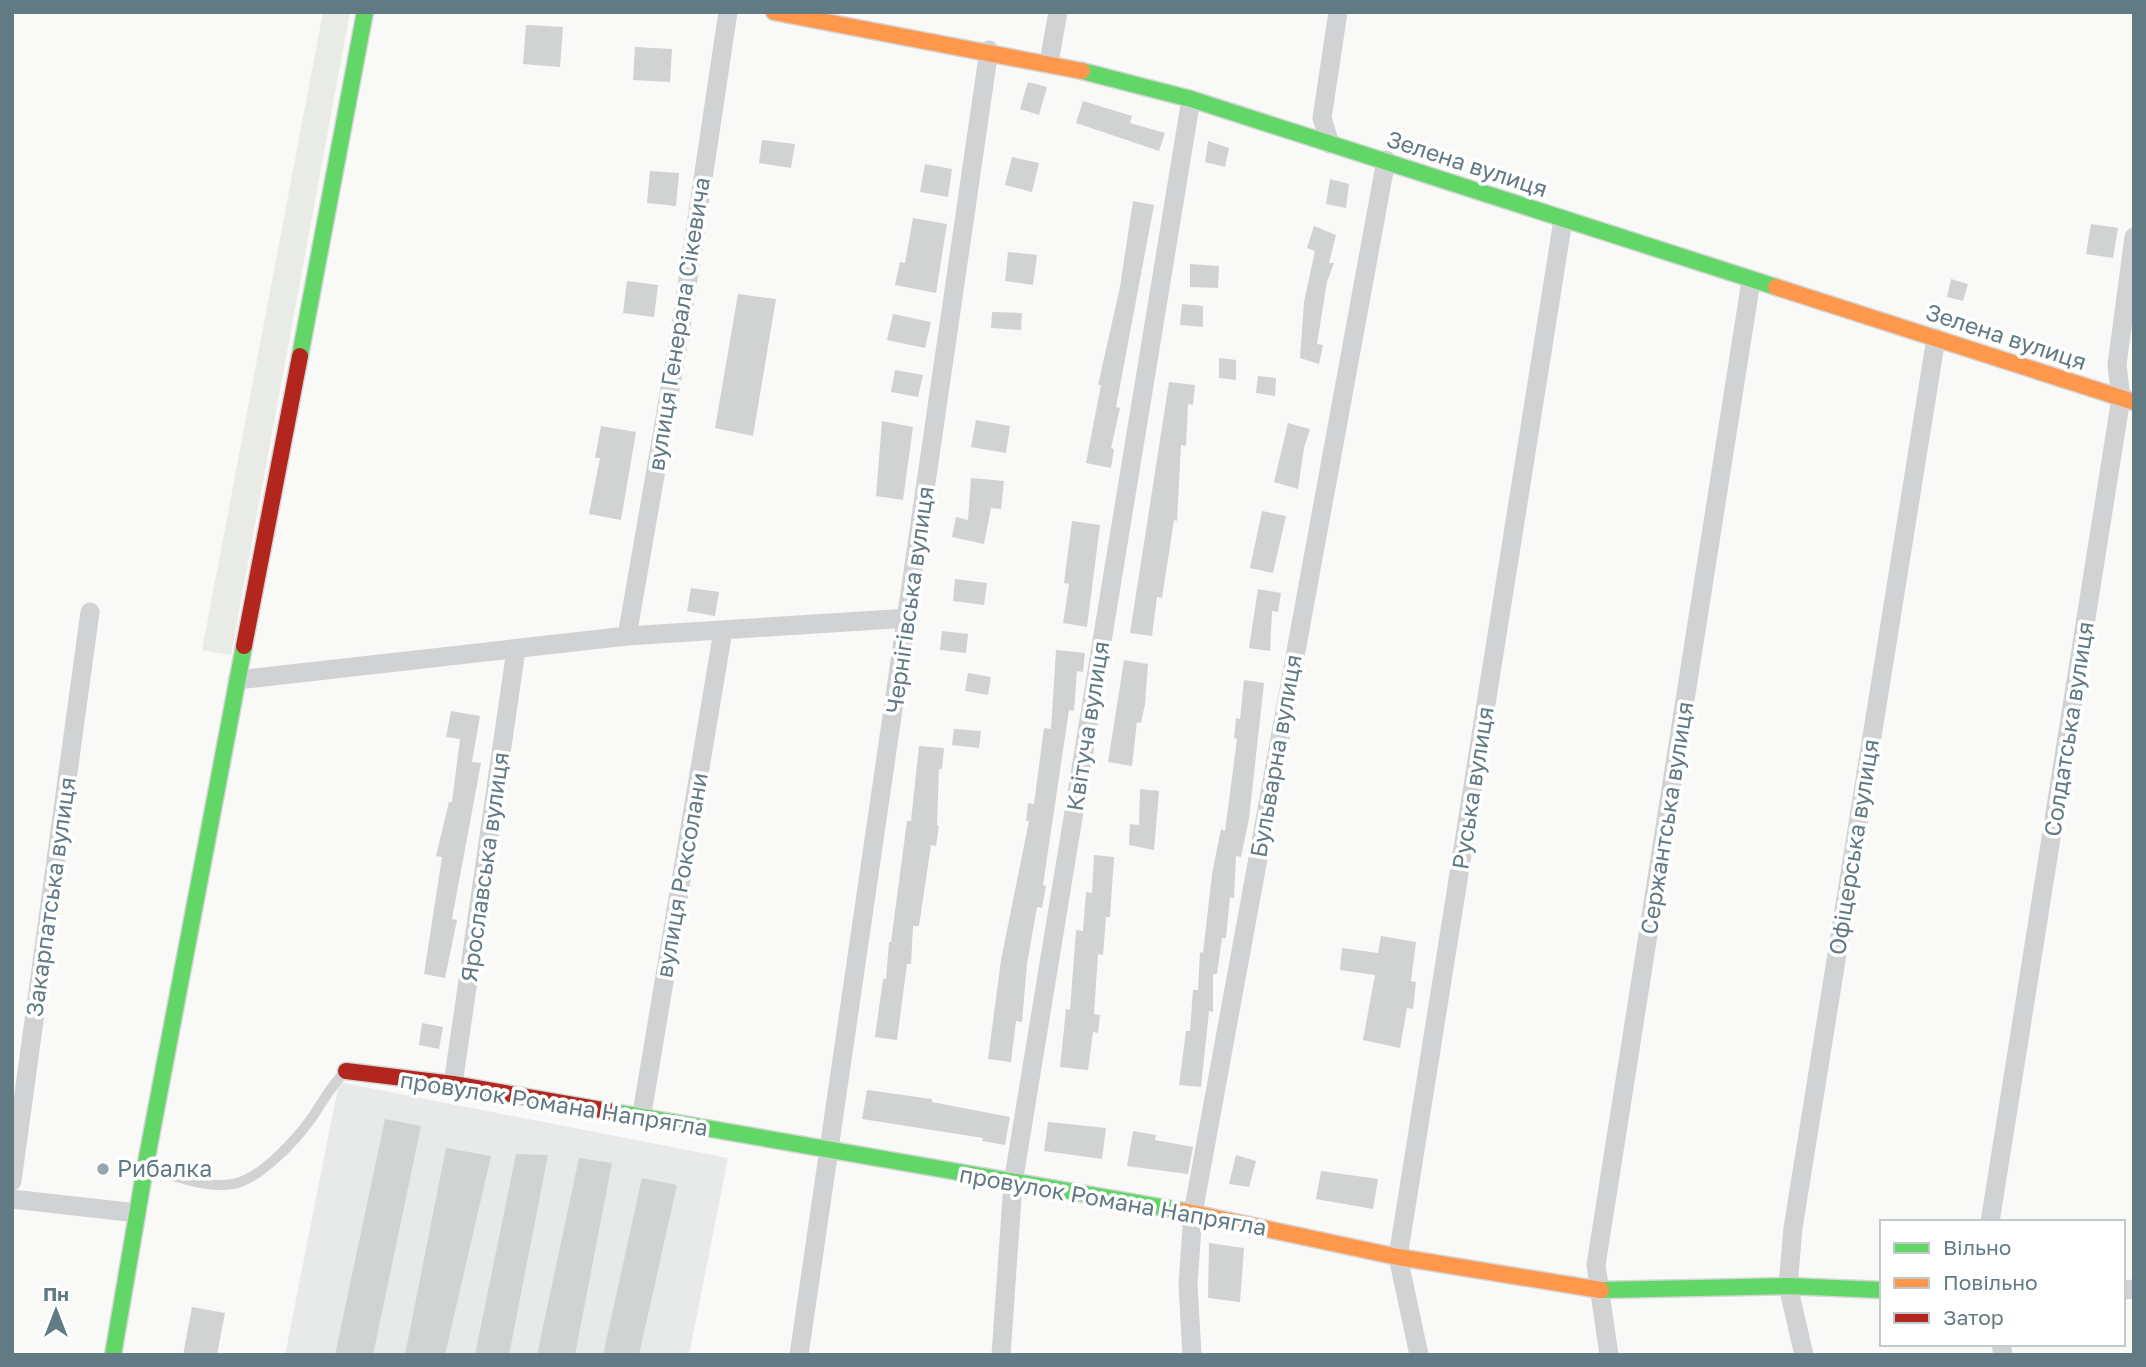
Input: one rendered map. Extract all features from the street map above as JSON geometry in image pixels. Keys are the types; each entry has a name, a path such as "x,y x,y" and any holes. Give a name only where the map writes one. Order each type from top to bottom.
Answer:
{"street":[{"path":"113,1355 145,1168 365,12"},
{"name":"вулиця Генерала Сікевича","path":"627,636 680,331 728,12"},
{"name":"Зелена вулиця","path":"774,12 1049,62 1191,99 2127,400"},
{"path":"1049,62 1058,12"},
{"path":"1330,144 1322,118 1338,12"},
{"name":"Чернігівська вулиця","path":"799,1355 909,618 951,296 989,50"},
{"name":"Квітуча вулиця","path":"1001,1355 1013,1183 1191,99"},
{"name":"Бульварна вулиця","path":"1192,1355 1188,1285 1193,1213 1386,160"},
{"name":"Руська вулиця","path":"1419,1355 1398,1257 1563,220"},
{"name":"Солдатська вулиця","path":"1990,1220 2127,400 2118,365 2134,237"},
{"name":"Сержантська вулиця","path":"1609,1355 1596,1265 1751,281"},
{"name":"Офіцерська вулиця","path":"1804,1355 1788,1286 1795,1215 1936,338"},
{"name":"Закарпатська вулиця","path":"12,1181 90,612"},
{"path":"237,680 627,636 909,618"},
{"name":"вулиця Роксолани","path":"641,1119 723,631"},
{"name":"Ярославська вулиця","path":"453,1084 516,650"},
{"name":"провулок Романа Напрягла","path":"346,1071 453,1084 641,1119 1193,1213 1398,1257 1600,1290 1788,1286 1880,1290"},
{"path":"12,1199 137,1213"}],"lane":[{"path":"145,1168 214,1185 247,1180 299,1135 333,1083 346,1071"}],"shaded area":[{"path":"323,12 350,12 231,655 202,650"},
{"path":"339,1082 728,1158 689,1355 285,1355"}],"building":[{"path":"526,25 563,27 560,67 523,64"},
{"path":"635,47 672,49 670,82 633,80"},
{"path":"1028,82 1047,87 1039,115 1020,109"},
{"path":"1083,101 1132,116 1130,123 1165,133 1159,151 1076,123"},
{"path":"762,140 795,144 791,168 759,163"},
{"path":"1208,141 1229,148 1225,167 1205,162"},
{"path":"1012,157 1039,163 1032,192 1005,185"},
{"path":"925,164 952,169 948,197 920,192"},
{"path":"650,171 679,173 676,206 647,203"},
{"path":"1330,179 1349,184 1346,208 1326,204"},
{"path":"1133,201 1154,205 1116,407 1120,408 1111,448 1114,449 1111,468 1086,463 1101,385 1098,385 1120,287"},
{"path":"913,218 947,224 936,293 895,285 900,262 905,263"},
{"path":"2091,224 2118,228 2113,258 2086,254"},
{"path":"1314,226 1336,235 1329,263 1334,263 1327,282 1317,344 1323,345 1319,364 1300,358 1304,302 1315,251 1307,248"},
{"path":"1008,252 1037,255 1033,285 1005,281"},
{"path":"1190,264 1219,266 1218,288 1190,287"},
{"path":"1951,279 1968,284 1963,301 1947,297"},
{"path":"627,281 658,285 654,317 623,313"},
{"path":"738,294 776,299 753,436 715,428"},
{"path":"1182,304 1203,306 1203,327 1180,325"},
{"path":"992,312 1022,313 1021,330 991,328"},
{"path":"893,314 931,322 925,348 887,340"},
{"path":"1219,358 1236,360 1236,380 1219,378"},
{"path":"895,370 923,375 918,397 891,392"},
{"path":"1258,376 1276,378 1275,396 1256,393"},
{"path":"1169,382 1195,385 1193,405 1188,404 1186,446 1181,445 1177,521 1174,520 1162,598 1157,597 1152,636 1130,633"},
{"path":"976,420 1010,426 1006,453 971,447"},
{"path":"882,421 913,427 903,500 876,496"},
{"path":"1288,423 1310,429 1304,448 1298,489 1274,482"},
{"path":"601,426 636,432 621,520 589,514 600,458 595,458"},
{"path":"971,478 1004,481 1001,509 991,508 984,544 952,537 956,517 968,520"},
{"path":"1262,511 1286,516 1273,573 1250,568"},
{"path":"1072,521 1100,525 1087,627 1063,623 1069,584 1064,583"},
{"path":"955,579 987,583 984,605 953,601"},
{"path":"691,588 719,592 715,616 687,611"},
{"path":"1258,589 1281,593 1278,612 1272,611 1270,651 1249,648"},
{"path":"942,631 968,634 966,653 940,650"},
{"path":"1056,650 1085,653 1083,672 1077,671 1074,711 1069,710 1043,885 1046,886 1042,908 1037,907 1027,964 1022,1022 1016,1021 1011,1062 988,1059 1001,960 1029,821 1026,821 1028,803 1034,804 1044,728 1051,729"},
{"path":"1124,660 1148,664 1145,704 1141,723 1137,722 1132,766 1108,762"},
{"path":"968,673 991,677 988,695 965,691"},
{"path":"1244,680 1264,683 1249,819 1241,857 1236,856 1234,898 1230,897 1226,938 1222,938 1217,974 1213,974 1213,1012 1209,1011 1201,1087 1179,1085 1186,1031 1190,1031 1193,990 1198,990 1200,952 1203,953 1212,874 1221,829 1225,831 1237,739 1234,738 1236,718 1240,719"},
{"path":"451,711 480,716 472,762 481,763 452,919 457,920 445,978 424,974 442,857 436,856 449,802 452,802 460,739 446,737"},
{"path":"954,729 981,731 979,748 952,745"},
{"path":"919,746 944,748 942,769 939,769 939,826 936,846 931,845 919,926 913,926 911,964 907,964 897,1040 875,1037 883,979 886,979 907,821 911,821"},
{"path":"1140,789 1159,791 1154,850 1129,845 1130,824 1139,825"},
{"path":"1094,855 1114,857 1110,917 1106,917 1103,955 1098,954 1094,1014 1100,1015 1098,1033 1093,1032 1088,1070 1060,1067 1066,1009 1070,1010 1076,930 1083,931 1086,892 1092,893"},
{"path":"1381,936 1416,942 1411,981 1416,982 1413,1009 1407,1008 1400,1048 1363,1040 1375,975 1340,970 1342,948 1378,953"},
{"path":"422,1023 443,1027 439,1049 419,1045"},
{"path":"867,1090 932,1099 932,1102 1010,1117 1005,1145 982,1141 983,1138 862,1119"},
{"path":"385,1119 421,1126 373,1355 335,1355"},
{"path":"1048,1122 1106,1128 1102,1159 1044,1151"},
{"path":"1133,1131 1156,1135 1155,1140 1193,1147 1188,1174 1127,1166"},
{"path":"446,1148 491,1156 445,1355 405,1355"},
{"path":"516,1154 548,1155 509,1355 475,1355"},
{"path":"1236,1155 1256,1161 1249,1187 1229,1184"},
{"path":"579,1158 612,1163 575,1355 537,1355"},
{"path":"1321,1171 1378,1179 1373,1209 1316,1199"},
{"path":"642,1178 677,1185 639,1355 603,1355"},
{"path":"1209,1243 1244,1248 1240,1302 1208,1298"},
{"path":"192,1307 225,1313 217,1355 183,1355"}],"traffic: fast":[{"path":"300,356 365,12"},
{"path":"1082,71 1191,99 1776,287"},
{"path":"113,1355 145,1168 244,646"},
{"path":"608,1111 1183,1211"},
{"path":"1601,1290 1788,1286 1880,1290"}],"traffic: slow":[{"path":"774,12 1082,71"},
{"path":"1776,287 2134,402"},
{"path":"1183,1211 1398,1257 1601,1290"}],"traffic: jam":[{"path":"244,646 300,356"},
{"path":"346,1071 453,1084 608,1111"}],"place":[{"name":"Рибалка","path":"103,1169"}]}
